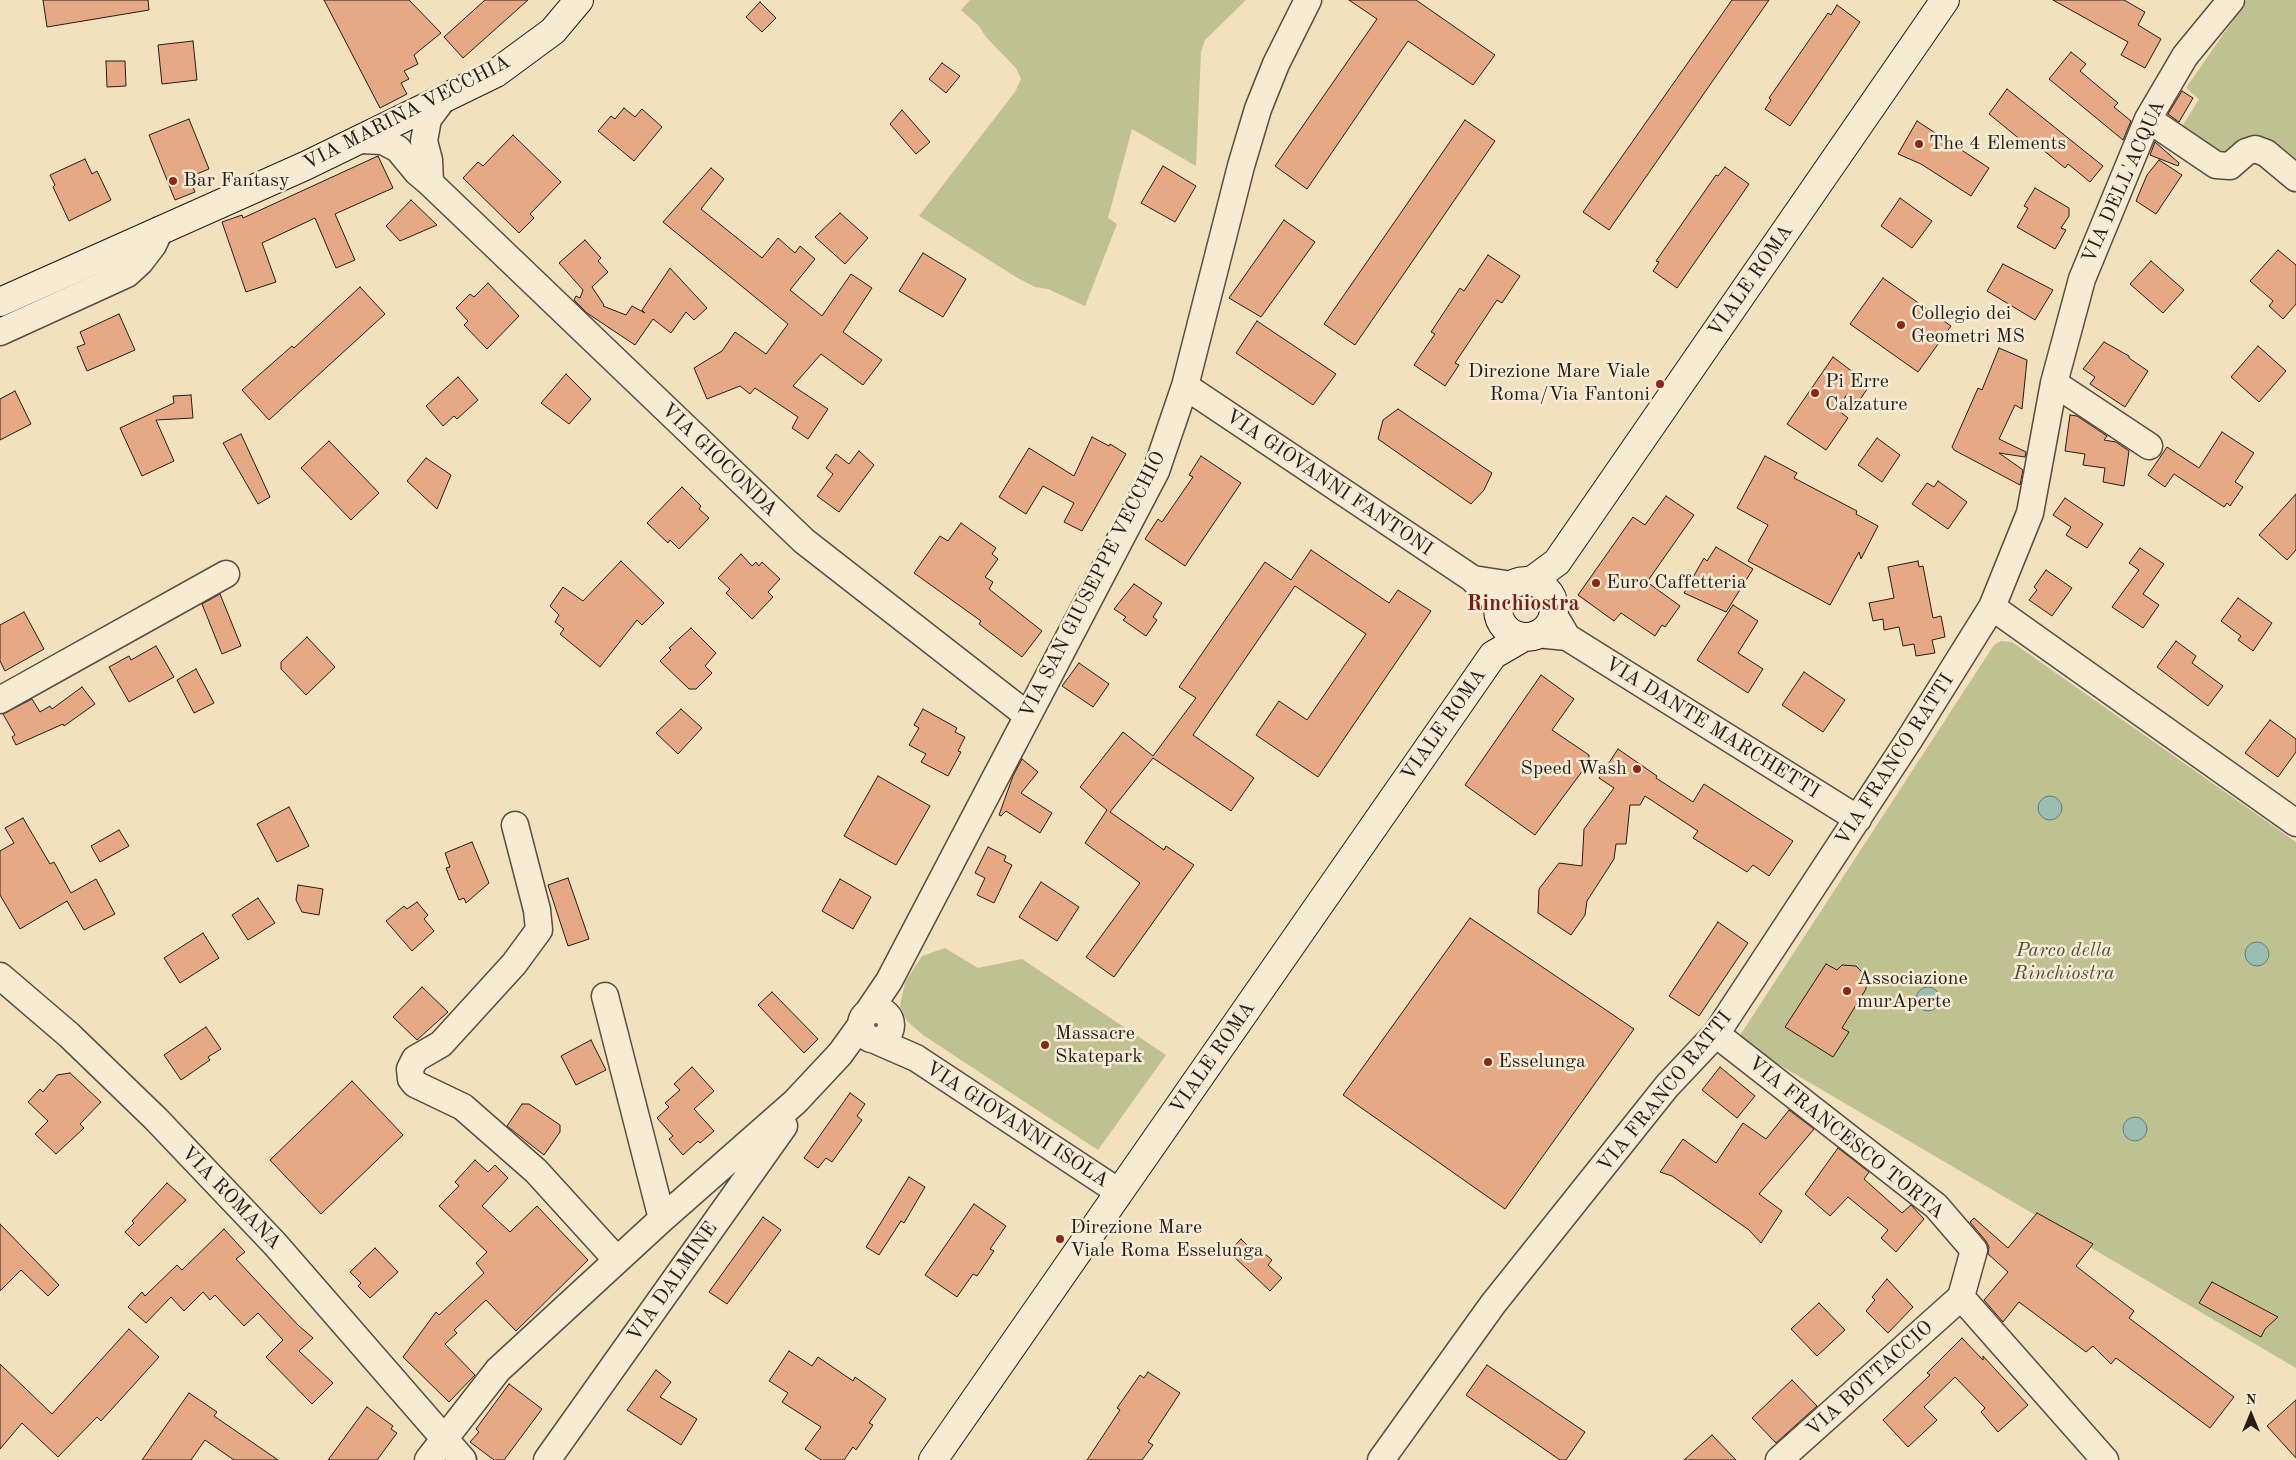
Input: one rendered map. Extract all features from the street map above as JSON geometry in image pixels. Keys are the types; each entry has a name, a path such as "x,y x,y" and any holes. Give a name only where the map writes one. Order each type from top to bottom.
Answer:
{"main road":[{"name":"VIA MARINA VECCHIA","path":"0,302 359,140 496,72 553,30 579,0"},
{"name":"VIALE ROMA","path":"933,1460 1493,655 1945,0"}],"street":[{"name":"VIA SAN GIUSEPPE VECCHIO","path":"876,1027 889,982 1156,471 1185,386 1241,166 1258,109 1276,64 1308,0"},
{"name":"VIA DELL'ACQUA","path":"1992,608 2030,513 2054,383 2082,279 2148,120 2185,56 2232,0"},
{"path":"430,183 429,160 424,141 428,119 443,99"},
{"path":"2148,120 2216,165 2230,166 2246,152 2255,149 2266,153 2296,178"},
{"name":"VIA GIOCONDA","path":"359,140 383,141 398,149 417,172 804,542 1027,715"},
{"path":"0,332 127,274 140,262 153,245 160,230"},
{"path":"2054,383 2149,446"},
{"name":"VIA GIOVANNI FANTONI","path":"1185,386 1473,579 1525,608"},
{"path":"0,700 226,574"},
{"name":"VIA DANTE MARCHETTI","path":"1525,608 1567,637 1858,818"},
{"path":"1992,608 2296,823"},
{"name":"VIA FRANCO RATTI","path":"1381,1460 1494,1304 1667,1086 1716,1034 1858,818 1992,608"},
{"path":"515,825 537,910 539,930 514,964 441,1044 415,1059 410,1069 411,1079 415,1084 463,1107 470,1113 536,1171 617,1260"},
{"name":"VIA ROMANA","path":"0,976 69,1035 156,1119 275,1244 444,1437"},
{"path":"605,996 662,1219"},
{"path":"428,1460 498,1370 662,1219 795,1102 840,1054 876,1027"},
{"name":"VIA GIOVANNI ISOLA","path":"876,1027 916,1058 1119,1192"},
{"name":"VIA FRANCESCO TORTA","path":"1716,1034 1936,1206 1974,1250 1961,1297"},
{"name":"VIA DALMINE","path":"547,1460 754,1166 782,1130 795,1102"},
{"path":"1961,1297 2105,1460"},
{"name":"VIA BOTTACCIO","path":"1779,1460 1961,1297"},
{"path":"444,1437 463,1460"}],"green space":[{"path":"970,0 1246,0 1205,40 1201,52 1196,166 1132,129 1108,218 1117,224 1085,306 1048,289 1035,287 1016,277 919,216 1015,92 1021,79 1016,68 986,37 979,26 961,10"},
{"path":"2247,0 2296,0 2296,173 2251,138 2227,160 2178,133 2199,99 2186,88"},
{"name":"Parco della Rinchiostra","path":"2001,641 2012,642 2296,842 2296,1368 1737,1040 1994,645"},
{"name":"Massacre Skatepark","path":"945,948 978,968 1022,959 1166,1055 1098,1150 923,1035 907,1021 900,1006 905,982 922,956"}],"water":[{"path":"2050,796 2059,799 2062,808 2059,817 2050,820 2041,817 2038,808 2041,799"},
{"path":"2257,942 2266,945 2269,954 2266,963 2257,966 2248,963 2245,954 2248,945"},
{"path":"1928,987 1937,990 1940,999 1937,1008 1928,1011 1919,1008 1916,999 1919,990"},
{"path":"2135,1117 2144,1120 2147,1129 2144,1138 2135,1141 2126,1138 2123,1129 2126,1120"}],"building":[{"path":"43,0 148,0 149,10 47,27"},
{"path":"324,0 409,0 441,33 414,55 418,64 404,71 409,79 401,83 407,94 380,108"},
{"path":"485,0 528,0 463,58 444,37"},
{"path":"1349,0 1416,0 1495,55 1473,85 1408,41 1307,189 1275,166 1377,19"},
{"path":"1732,0 1769,0 1609,230 1583,212"},
{"path":"2053,0 2124,0 2145,12 2138,25 2161,39 2145,68 2121,55 2128,42"},
{"path":"760,2 776,18 762,32 746,17"},
{"path":"1837,5 1860,22 1790,126 1765,109 1771,100 1769,98 1828,13 1831,15"},
{"path":"193,41 197,80 162,84 158,45"},
{"path":"2071,52 2086,64 2080,71 2118,103 2114,107 2131,121 2123,140 2049,79"},
{"path":"106,61 125,61 126,86 107,87"},
{"path":"942,63 960,76 946,93 929,79"},
{"path":"2007,89 2103,166 2090,182 2068,164 2065,168 2031,140 2027,145 1989,114"},
{"path":"2182,91 2193,98 2179,122 2168,114"},
{"path":"624,108 635,117 642,109 662,127 634,161 598,131 611,116 615,119"},
{"path":"902,110 930,142 916,154 890,124"},
{"path":"189,119 209,169 189,177 195,192 175,200 149,135"},
{"path":"1465,120 1495,141 1355,345 1324,324"},
{"path":"1917,121 1989,168 1971,196 1921,164 1898,154"},
{"path":"513,135 561,182 530,214 534,218 519,233 463,178 478,162 483,166"},
{"path":"2155,142 2179,163 2178,166 2150,155"},
{"path":"378,156 393,188 335,214 355,260 336,268 315,218 262,243 276,282 246,292 222,222 242,215 243,218"},
{"path":"85,159 92,174 97,171 111,200 69,221 53,187 55,185 50,175"},
{"path":"2159,160 2182,175 2156,214 2136,201 2147,175"},
{"path":"1163,166 1196,186 1175,222 1141,203"},
{"path":"1725,167 1749,184 1677,288 1653,271 1659,262 1656,261 1716,175 1718,176"},
{"path":"711,168 724,179 701,209 762,258 778,238 795,253 800,246 815,259 790,290 822,316 851,274 872,288 843,332 882,360 863,385 821,354 793,386 828,409 808,439 792,428 798,417 755,388 750,394 740,386 707,399 694,368 722,351 735,332 766,354 788,324 663,222"},
{"path":"2035,188 2069,208 2069,216 2061,228 2066,230 2055,249 2017,227 2028,208 2024,206"},
{"path":"1900,198 1932,221 1912,248 1881,226"},
{"path":"411,200 437,225 400,241 386,226"},
{"path":"840,213 868,238 845,264 815,237"},
{"path":"1284,220 1315,242 1261,317 1229,298"},
{"path":"585,240 601,258 598,261 608,272 592,287 603,306 626,315 632,306 645,313 642,310 670,268 707,308 694,320 686,312 671,333 653,319 635,345 587,313 574,300 576,296 580,298 583,290 559,263"},
{"path":"2278,250 2296,265 2296,304 2283,319 2269,306 2273,301 2250,281"},
{"path":"923,253 966,279 943,317 899,291"},
{"path":"1488,255 1520,276 1502,303 1497,300 1455,363 1459,365 1445,386 1414,365 1435,334 1431,332 1460,288 1464,291"},
{"path":"2151,261 2184,290 2163,313 2130,284"},
{"path":"2003,264 2053,290 2035,320 1987,291"},
{"name":"Collegio dei Geometri MS","path":"1883,278 1951,326 1918,372 1850,324"},
{"path":"488,283 519,316 487,349 464,325 468,321 456,308 470,294 474,297"},
{"path":"360,287 385,314 269,420 242,390 292,346 294,348"},
{"path":"119,314 135,350 87,371 77,347 85,344 80,332"},
{"path":"1257,321 1336,374 1313,405 1236,353"},
{"path":"2104,342 2129,356 2129,358 2148,371 2125,407 2090,384 2095,377 2083,369"},
{"path":"2258,346 2286,371 2259,402 2231,377"},
{"path":"1999,348 2027,360 2022,409 2015,405 1999,439 2026,452 2025,457 1999,453 2023,470 2020,485 1954,450 1952,447 1978,388 1982,390"},
{"path":"1833,357 1870,385 1859,401 1847,394 1838,410 1848,418 1826,450 1787,424"},
{"path":"566,374 591,399 569,424 541,403"},
{"path":"458,377 478,400 457,419 454,416 443,426 426,406"},
{"path":"15,391 31,424 0,440 0,399"},
{"path":"191,395 193,418 156,420 174,461 142,476 120,428 174,403 173,396"},
{"path":"1398,409 1492,473 1484,490 1471,504 1378,439 1383,420"},
{"path":"2070,415 2077,416 2107,436 2104,440 2116,442 2129,451 2124,486 2103,482 2105,468 2083,465 2085,454 2065,451"},
{"path":"2222,432 2254,453 2235,482 2243,487 2230,506 2227,503 2224,507 2174,474 2165,487 2148,475 2167,447 2199,468"},
{"path":"241,434 270,497 258,504 223,443"},
{"path":"1092,437 1109,446 1110,444 1126,454 1082,531 1064,522 1074,503 1043,486 1026,514 999,497 1029,448 1074,476"},
{"path":"1877,438 1900,455 1882,482 1858,465"},
{"path":"329,441 379,493 351,520 301,468"},
{"path":"859,451 874,465 839,512 817,496 833,474 826,468 836,454 849,464"},
{"path":"1201,456 1241,483 1185,566 1145,539 1158,519 1162,522 1193,477 1189,475"},
{"path":"1765,456 1797,473 1794,478 1857,511 1856,514 1878,526 1861,559 1859,552 1830,605 1748,561 1768,525 1737,508"},
{"path":"426,458 451,475 437,509 407,481"},
{"path":"1938,481 1967,502 1948,529 1912,504 1927,483 1934,487"},
{"path":"682,487 701,506 699,509 709,518 679,549 670,540 668,543 647,523"},
{"path":"2296,494 2296,550 2287,560 2259,535"},
{"path":"1666,496 1694,515 1647,582 1680,606 1665,627 1662,625 1655,636 1621,613 1614,621 1578,595 1633,517 1645,525"},
{"path":"2065,498 2103,524 2087,548 2066,535 2071,527 2053,515"},
{"path":"961,523 996,548 992,554 998,559 985,577 993,582 989,589 1042,631 1022,657 979,624 981,621 914,573 940,536 948,541"},
{"path":"1716,547 1753,569 1726,612 1684,593 1704,558 1707,561"},
{"path":"2140,548 2164,564 2143,594 2159,605 2143,628 2112,607 2139,570 2129,563"},
{"path":"1311,550 1389,603 1398,590 1431,611 1318,777 1256,735 1279,701 1307,720 1366,634 1295,586 1193,735 1254,778 1231,811 1153,758 1110,812 1164,850 1166,846 1194,865 1114,977 1086,957 1140,883 1085,843 1107,810 1080,787 1123,732 1153,756 1196,698 1179,687 1265,562 1291,580"},
{"path":"741,554 752,566 756,562 759,566 762,562 780,579 768,592 773,597 752,619 726,593 730,589 718,578"},
{"path":"621,561 664,603 642,625 637,620 600,667 560,634 564,629 555,622 559,615 550,606 563,587 583,601"},
{"path":"1918,561 1919,567 1923,566 1933,618 1941,616 1945,637 1932,640 1935,653 1916,656 1914,644 1903,646 1899,627 1884,630 1883,619 1873,621 1869,603 1894,598 1888,567"},
{"path":"2046,570 2072,588 2052,616 2029,600 2037,590 2034,587"},
{"path":"1134,584 1162,603 1153,617 1157,620 1146,636 1123,620 1126,617 1114,609"},
{"path":"220,594 241,646 222,654 202,604"},
{"path":"2238,598 2272,623 2253,651 2238,640 2241,636 2221,621"},
{"path":"1733,605 1758,621 1738,653 1763,669 1748,693 1697,660"},
{"path":"24,612 44,649 5,671 0,661 0,625"},
{"path":"691,628 716,653 705,666 712,673 696,689 689,689 660,661 671,650 669,648"},
{"path":"307,637 335,667 306,695 281,669 281,662"},
{"path":"2176,641 2196,656 2192,663 2223,686 2208,706 2157,667"},
{"path":"156,646 174,677 129,702 109,667 129,656 131,660"},
{"path":"1079,663 1109,684 1093,707 1062,686"},
{"path":"196,669 214,703 194,713 177,680"},
{"path":"1804,672 1845,700 1823,732 1782,705"},
{"path":"1541,675 1574,699 1552,730 1589,755 1589,762 1535,835 1465,785"},
{"path":"82,687 95,704 64,726 63,724 16,745 12,737 15,735 3,714 32,699 40,712 50,706 52,709"},
{"path":"681,709 702,728 678,754 656,733"},
{"path":"923,709 957,728 955,732 965,737 958,751 961,752 948,776 921,762 926,754 909,745 919,728 914,725"},
{"path":"2270,720 2296,739 2296,752 2278,777 2245,753"},
{"path":"1618,749 1657,776 1656,778 1693,802 1704,784 1793,841 1769,876 1753,865 1747,872 1693,838 1698,831 1645,796 1640,805 1630,805 1626,844 1616,844 1614,859 1587,901 1585,915 1571,935 1538,913 1539,889 1559,863 1582,866 1584,829 1614,788 1599,778"},
{"path":"1022,759 1038,772 1021,793 1052,813 1040,833 1006,811 1001,816 999,815 1013,776"},
{"path":"878,776 930,806 896,865 844,836"},
{"path":"289,807 309,846 277,862 257,824"},
{"path":"23,818 50,864 54,862 71,893 96,879 115,914 84,930 67,901 20,929 0,895 0,851 14,843 5,828"},
{"path":"119,830 129,846 100,862 91,846"},
{"path":"472,842 489,883 466,903 464,898 459,900 446,868 450,867 445,853"},
{"path":"988,847 1006,856 1004,861 1012,865 994,903 977,895 985,878 975,873"},
{"path":"568,878 589,939 568,946 548,885"},
{"path":"840,879 871,897 853,929 822,911"},
{"path":"1041,882 1079,907 1057,941 1019,917"},
{"path":"298,885 323,889 319,915 302,912 296,900"},
{"path":"258,898 275,923 248,940 232,915"},
{"path":"417,902 428,915 424,919 434,931 412,951 386,921 404,906 407,909"},
{"name":"Esselunga","path":"1470,918 1634,1029 1505,1209 1343,1095"},
{"path":"1718,922 1748,943 1699,1016 1669,996"},
{"path":"203,933 219,958 180,983 164,958"},
{"path":"1826,964 1837,970 1842,965 1856,966 1864,974 1866,980 1866,989 1842,1028 1849,1032 1833,1057 1785,1027"},
{"path":"422,987 448,1012 417,1040 393,1017"},
{"path":"772,992 818,1039 804,1053 758,1005"},
{"path":"206,1027 221,1049 208,1057 210,1060 181,1080 164,1055"},
{"path":"591,1040 606,1070 576,1085 561,1056"},
{"path":"692,1067 714,1091 694,1109 714,1131 700,1143 698,1141 683,1155 669,1139 673,1136 657,1118 669,1107 665,1103 680,1090 674,1084"},
{"path":"1720,1067 1755,1096 1737,1118 1702,1090"},
{"path":"70,1073 101,1102 80,1124 84,1128 56,1154 35,1134 48,1121 28,1102 40,1089 43,1092 57,1075"},
{"path":"352,1081 403,1135 321,1214 270,1160"},
{"path":"850,1093 865,1104 857,1116 862,1120 832,1162 826,1158 818,1168 804,1158"},
{"path":"522,1104 529,1104 560,1125 560,1132 544,1155 507,1126"},
{"path":"1789,1110 1814,1129 1759,1194 1782,1211 1761,1243 1749,1230 1672,1176 1660,1172 1683,1139 1716,1163 1743,1123 1766,1139"},
{"path":"1838,1148 1869,1172 1864,1179 1902,1213 1911,1205 1924,1219 1896,1252 1881,1238 1888,1230 1848,1197 1830,1216 1805,1194"},
{"path":"475,1160 488,1172 495,1165 508,1178 482,1206 510,1232 537,1206 588,1260 516,1331 486,1300 454,1330 457,1333 445,1344 475,1375 449,1402 403,1357 436,1312 439,1315 484,1273 476,1263 487,1252 439,1206 459,1186 455,1182"},
{"path":"909,1177 925,1187 904,1223 901,1221 879,1255 866,1247"},
{"path":"167,1183 186,1200 139,1246 125,1232 134,1223 132,1221"},
{"path":"974,1204 1006,1226 990,1249 994,1251 977,1276 973,1274 957,1297 925,1275"},
{"path":"2037,1213 2093,1244 2076,1266 2134,1311 2129,1318 2234,1397 2210,1428 2116,1358 2111,1364 2093,1346 2086,1352 2019,1302 2003,1322 1984,1300 2008,1272 1988,1254 1989,1247 1986,1241 1970,1222 1974,1218 2008,1248"},
{"path":"763,1217 781,1230 727,1304 709,1292"},
{"path":"0,1224 59,1285 48,1296 21,1270 0,1291"},
{"path":"224,1229 245,1252 236,1259 298,1325 313,1338 299,1351 333,1383 312,1404 266,1357 283,1340 258,1313 244,1326 215,1295 210,1300 203,1292 184,1311 171,1297 146,1323 128,1307 142,1292 145,1296 177,1265 182,1270"},
{"path":"1241,1239 1253,1251 1257,1247 1272,1260 1268,1265 1282,1278 1270,1291 1229,1252"},
{"path":"375,1248 398,1272 370,1298 358,1286 361,1283 350,1272"},
{"path":"1887,1279 1913,1307 1888,1333 1866,1311 1875,1300 1872,1297"},
{"path":"2212,1282 2278,1317 2265,1329 2261,1337 2199,1303"},
{"path":"1819,1303 1845,1330 1817,1356 1791,1329"},
{"path":"129,1329 159,1357 101,1421 97,1417 58,1457 22,1423 0,1449 0,1364 52,1414"},
{"path":"1962,1338 1983,1360 1983,1356 2028,1405 1998,1432 1981,1412 1985,1408 1955,1377 1924,1407 1937,1420 1908,1447 1883,1420 1930,1375 1927,1373"},
{"path":"789,1351 812,1366 818,1357 853,1381 855,1377 886,1399 869,1423 873,1425 856,1450 853,1447 844,1460 821,1460 805,1449 821,1427 782,1402 788,1393 769,1381"},
{"path":"1487,1365 1585,1432 1566,1460 1560,1460 1466,1395"},
{"path":"656,1370 671,1382 660,1397 697,1419 681,1445 627,1410"},
{"path":"1148,1372 1180,1393 1148,1442 1153,1445 1142,1460 1087,1460 1120,1410 1117,1408 1140,1375 1144,1378"},
{"path":"1792,1380 1817,1406 1776,1443 1752,1418"},
{"path":"509,1384 542,1409 504,1460 494,1460 470,1442 479,1432 476,1429"},
{"path":"189,1393 217,1412 214,1416 278,1460 234,1460 205,1440 191,1460 142,1460"},
{"path":"2296,1400 2296,1458 2267,1426"},
{"path":"367,1407 393,1426 391,1429 397,1433 377,1460 328,1460"},
{"path":"1712,1435 1736,1460 1684,1460"}],"place":[{"name":"The 4 Elements","path":"1919,144"},
{"name":"Bar Fantasy","path":"173,181"},
{"name":"Collegio dei Geometri MS","path":"1901,325"},
{"name":"Direzione Mare Viale Roma/Via Fantoni","path":"1660,384"},
{"name":"Pi Erre Calzature","path":"1815,393"},
{"name":"Euro Caffetteria","path":"1596,583"},
{"name":"Speed Wash","path":"1637,769"},
{"name":"Associazione murAperte","path":"1847,991"},
{"name":"Massacre Skatepark","path":"1045,1045"},
{"name":"Esselunga","path":"1488,1062"},
{"name":"Direzione Mare Viale Roma Esselunga","path":"1060,1239"}],"district":[{"name":"Rinchiostra","path":"1523,604"}]}
